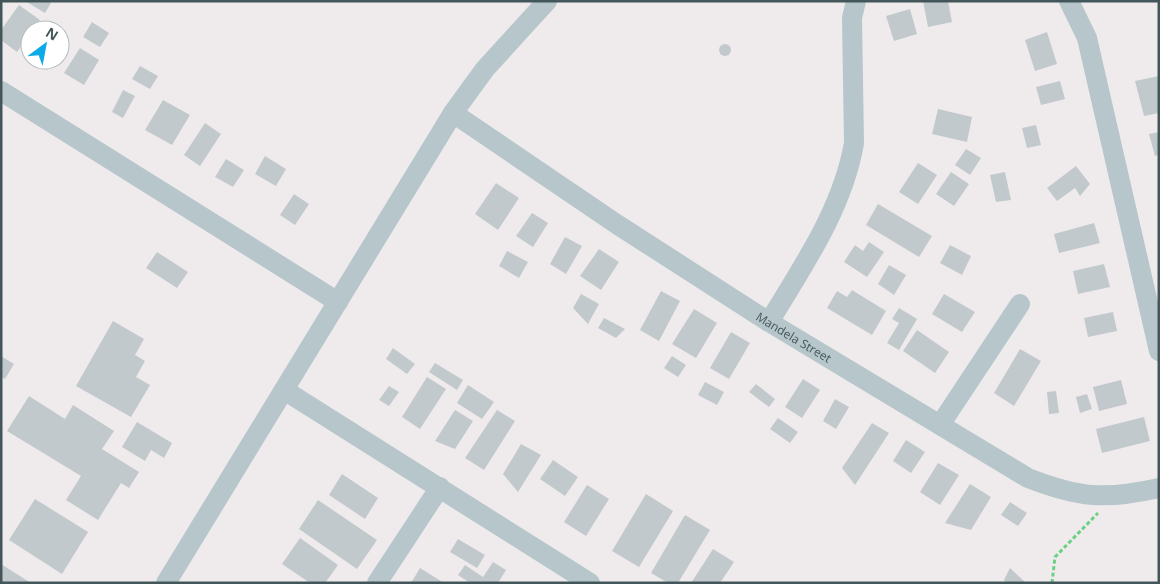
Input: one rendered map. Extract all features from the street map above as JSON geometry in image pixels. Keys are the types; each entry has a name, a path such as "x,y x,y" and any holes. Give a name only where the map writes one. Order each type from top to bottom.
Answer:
{"street":[{"path":"166,583 453,113 485,69 547,1"},
{"path":"769,322 830,216 851,160 854,143 852,18 856,1"},
{"path":"1069,1 1087,38 1093,60 1159,351"},
{"path":"1,91 338,302"},
{"name":"Mandela Street","path":"453,113 618,225 769,322 1028,478 1064,490 1091,496 1114,497 1159,488"},
{"path":"940,425 1020,304"},
{"path":"284,390 590,583"},
{"path":"377,583 440,487"}],"path":[{"path":"1052,583 1055,557 1114,497"}],"building":[{"path":"25,1 48,1 51,3 45,13"},
{"path":"923,1 948,1 952,22 928,27"},
{"path":"19,5 40,20 20,20 20,48 17,52 1,40 1,30"},
{"path":"910,9 917,34 894,41 886,16"},
{"path":"92,22 109,33 100,47 83,37"},
{"path":"1047,32 1057,64 1035,71 1025,40"},
{"path":"727,44 730,45 730,55 723,56 720,55 719,48 720,45"},
{"path":"80,48 99,60 84,85 64,73 66,70 70,70 70,64"},
{"path":"140,66 158,76 150,89 132,79"},
{"path":"1159,76 1159,113 1144,116 1135,81"},
{"path":"1060,81 1065,99 1041,105 1036,87"},
{"path":"123,90 135,96 123,118 112,112"},
{"path":"163,100 190,115 172,145 145,130"},
{"path":"938,109 972,117 967,142 932,134"},
{"path":"205,123 221,134 200,166 184,155"},
{"path":"1036,125 1041,145 1027,148 1022,128"},
{"path":"1159,132 1159,155 1155,156 1149,134"},
{"path":"966,149 981,158 970,175 955,165"},
{"path":"265,156 286,169 276,186 255,174"},
{"path":"226,159 244,170 233,187 215,177"},
{"path":"918,163 937,175 918,204 899,192"},
{"path":"1076,166 1090,184 1080,196 1075,188 1057,201 1047,188"},
{"path":"951,172 969,184 954,206 936,194"},
{"path":"1005,172 1011,200 996,202 990,175"},
{"path":"496,183 519,198 498,230 475,214"},
{"path":"294,194 309,204 295,225 280,215"},
{"path":"878,204 932,236 919,257 866,225"},
{"path":"532,213 548,223 533,247 516,236"},
{"path":"1094,223 1100,243 1059,253 1054,234"},
{"path":"565,237 582,246 566,274 550,264"},
{"path":"869,242 884,252 867,277 844,262 855,245 863,251"},
{"path":"950,245 971,256 962,275 940,263"},
{"path":"599,249 619,262 601,290 580,276"},
{"path":"507,251 528,262 519,278 499,266"},
{"path":"157,252 188,272 177,288 146,268"},
{"path":"1104,264 1110,287 1078,294 1073,271"},
{"path":"889,265 906,275 894,295 878,284"},
{"path":"852,290 886,311 872,335 827,308 837,291 847,297"},
{"path":"661,291 680,301 659,341 640,330"},
{"path":"581,294 599,304 588,324 573,308"},
{"path":"944,294 975,312 962,332 932,314"},
{"path":"899,308 917,319 899,350 887,343 899,323 892,319"},
{"path":"694,309 717,323 696,358 672,344"},
{"path":"1113,312 1117,331 1088,337 1084,318"},
{"path":"604,318 625,329 616,338 598,328"},
{"path":"113,321 144,339 135,355 145,361 136,377 150,385 131,417 76,386"},
{"path":"917,330 949,352 935,373 903,351"},
{"path":"731,332 750,343 729,379 710,368"},
{"path":"393,348 415,364 407,374 386,359"},
{"path":"1020,349 1041,361 1014,406 994,393"},
{"path":"1,356 14,364 5,379 1,377"},
{"path":"672,356 686,365 678,377 664,368"},
{"path":"435,363 463,380 457,390 429,372"},
{"path":"427,377 446,389 420,429 402,417"},
{"path":"803,379 820,390 802,418 785,407"},
{"path":"1121,380 1127,404 1099,411 1093,387"},
{"path":"705,382 724,392 717,405 698,395"},
{"path":"756,384 775,399 769,407 749,392"},
{"path":"468,385 494,402 482,419 457,403"},
{"path":"389,386 399,392 389,406 379,400"},
{"path":"1056,391 1059,413 1049,414 1047,392"},
{"path":"1087,394 1092,409 1080,413 1076,397"},
{"path":"29,396 65,419 73,405 114,431 102,449 139,472 129,488 121,483 98,520 66,500 81,476 7,431"},
{"path":"835,399 849,407 836,429 823,421"},
{"path":"455,410 473,421 455,449 435,441"},
{"path":"497,410 515,421 484,470 465,458"},
{"path":"1144,417 1150,441 1102,453 1096,429"},
{"path":"778,418 798,432 790,443 770,429"},
{"path":"137,422 172,443 164,458 151,450 145,461 122,447"},
{"path":"872,423 889,433 855,485 842,468"},
{"path":"906,440 925,452 911,473 893,461"},
{"path":"521,444 541,455 518,492 503,474"},
{"path":"553,460 578,477 565,496 540,479"},
{"path":"938,463 959,475 940,505 920,492"},
{"path":"342,474 378,498 365,519 329,495"},
{"path":"970,484 991,497 971,530 945,523"},
{"path":"587,485 609,499 586,536 564,522"},
{"path":"646,494 673,511 639,567 612,551"},
{"path":"35,499 88,532 62,574 9,540"},
{"path":"318,500 377,540 357,569 299,529"},
{"path":"1010,502 1027,513 1018,526 1001,515"},
{"path":"685,515 710,530 678,583 668,583 651,573"},
{"path":"300,538 338,565 325,583 310,583 282,564"},
{"path":"458,539 485,555 477,568 450,552"},
{"path":"713,549 734,562 720,583 691,583"},
{"path":"493,562 506,570 498,583 470,583 458,575 465,565 483,577"},
{"path":"1,564 31,583 1,583"},
{"path":"420,568 444,583 411,583"},
{"path":"1010,568 1026,583 1006,583 1004,580"}]}
